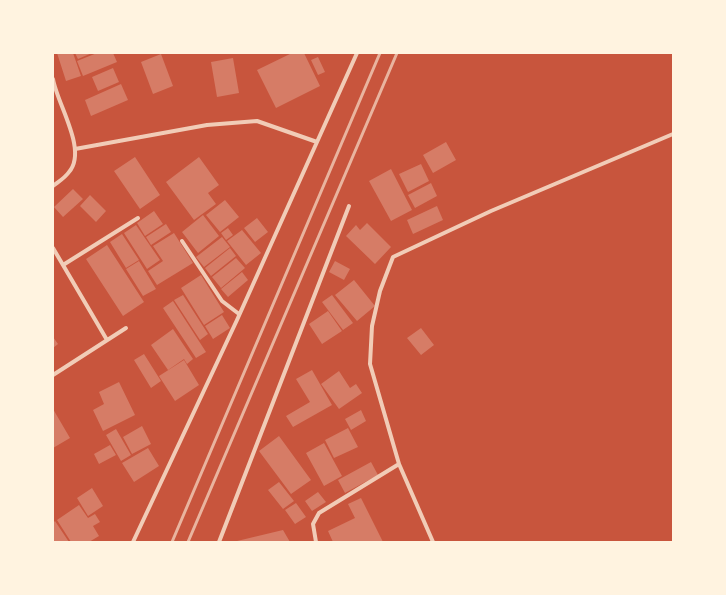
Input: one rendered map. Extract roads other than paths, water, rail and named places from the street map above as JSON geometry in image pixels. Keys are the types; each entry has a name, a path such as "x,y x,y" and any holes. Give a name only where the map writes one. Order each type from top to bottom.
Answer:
{"street":[{"path":"133,542 239,314 357,53"},
{"path":"53,79 75,143 76,158 70,172 53,186"},
{"path":"75,149 207,126 257,121 317,142"},
{"path":"433,542 399,464 370,364 372,326 380,291 393,258 491,211 673,134"},
{"path":"219,542 349,206"},
{"path":"63,266 138,218"},
{"path":"182,241 222,301 239,314"},
{"path":"53,248 107,340"},
{"path":"53,375 126,328"},
{"path":"316,542 313,524 319,513 399,464"}],"railway":[{"path":"172,542 380,53"},
{"path":"188,542 397,53"}]}
